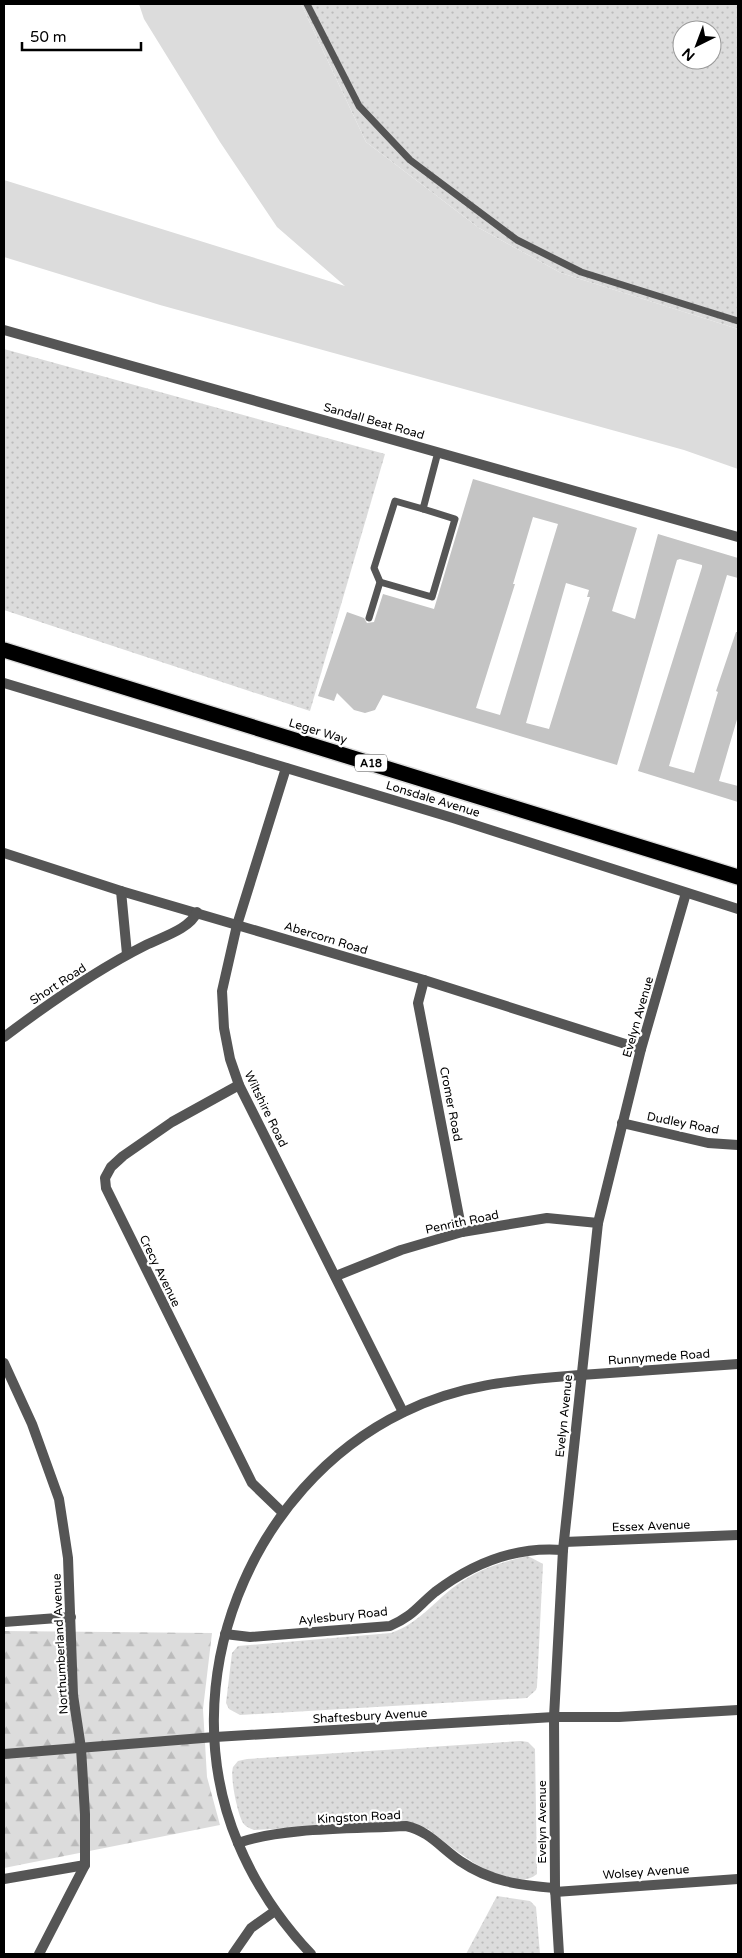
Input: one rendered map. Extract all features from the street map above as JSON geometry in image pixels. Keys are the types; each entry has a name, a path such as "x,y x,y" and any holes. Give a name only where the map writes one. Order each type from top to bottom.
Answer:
{"highway":[{"name":"Leger Way","path":"4,650 738,877"}],"street":[{"name":"Sandall Beat Road","path":"4,330 738,537"},
{"name":"Lonsdale Avenue","path":"4,683 738,908"},
{"name":"Wiltshire Road","path":"286,768 237,925 222,991 222,1009 230,1059 239,1085 403,1412"},
{"name":"Abercorn Road","path":"4,854 121,891 424,980 641,1049"},
{"path":"121,891 127,954"},
{"name":"Evelyn Avenue","path":"559,1954 555,1890 554,1717 563,1546 598,1223 641,1049 686,893"},
{"name":"Short Road","path":"4,1037 47,1004 127,954 194,920 197,912"},
{"name":"Cromer Road","path":"424,980 418,1003 462,1232"},
{"name":"Crecy Avenue","path":"239,1085 172,1122 123,1156 108,1172 106,1188 252,1483 282,1512"},
{"name":"Dudley Road","path":"622,1123 708,1143 738,1145"},
{"name":"Penrith Road","path":"336,1276 401,1250 462,1232 547,1218 598,1223"},
{"name":"Northumberland Avenue","path":"4,1363 32,1424 58,1499 68,1558 72,1617 73,1695 81,1748 86,1838 85,1865 39,1954"},
{"name":"Runnymede Road","path":"311,1954 275,1911 238,1843 222,1791 215,1737 215,1691 225,1634 243,1580 282,1512 332,1460 366,1435 403,1412 463,1390 508,1380 738,1364"},
{"name":"Essex Avenue","path":"563,1546 738,1535"},
{"name":"Aylesbury Road","path":"225,1634 250,1637 390,1626 408,1618 434,1593 472,1568 516,1552 563,1546"},
{"path":"4,1622 72,1617"},
{"name":"Shaftesbury Avenue","path":"4,1754 215,1737 554,1717 619,1717 738,1710"},
{"name":"Kingston Road","path":"238,1843 255,1837 280,1834 406,1826 420,1829 459,1860 493,1878 512,1884 555,1890"},
{"path":"4,1879 85,1865"},
{"name":"Wolsey Avenue","path":"555,1890 738,1879"},
{"path":"233,1954 251,1928 275,1911"}],"lane":[{"path":"308,4 359,106 410,160 517,240 581,272 738,321"},
{"path":"423,509 438,452"},
{"path":"369,618 380,582 374,568 395,501 455,519 432,597 380,582"}],"green space":[{"path":"139,4 301,4 366,142 479,228 561,273 738,329 738,469 684,450 160,305 4,257 4,180 345,286 277,227 220,142 144,19"},
{"path":"301,4 738,4 738,329 561,273 479,228 366,142"},
{"path":"4,349 385,454 310,711 4,610"},
{"path":"528,1556 543,1564 537,1686 536,1690 527,1698 240,1715 229,1709 226,1703 232,1653 238,1646 391,1633 421,1616 447,1593 473,1575 496,1565"},
{"path":"4,1631 212,1633 203,1709 207,1777 220,1825 4,1868"},
{"path":"528,1742 535,1749 537,1874 525,1879 511,1879 496,1874 465,1857 428,1829 401,1822 254,1830 243,1823 232,1779 233,1767 238,1761 247,1759"},
{"path":"497,1896 530,1901 536,1907 540,1954 466,1954"}],"building":[{"path":"473,479 637,528 612,611 635,619 658,534 738,558 738,578 727,575 669,766 694,773 718,692 716,691 736,632 738,632 738,716 719,781 738,786 738,802 638,771 702,565 680,559 677,560 617,765 383,695 375,710 365,713 354,710 337,693 334,701 318,696 347,612 364,618 367,623 374,622 383,594 434,609","holes":["533,517 558,524 500,715 476,708 515,584 513,584","566,583 589,590 587,597 590,597 549,729 526,723"]}]}
